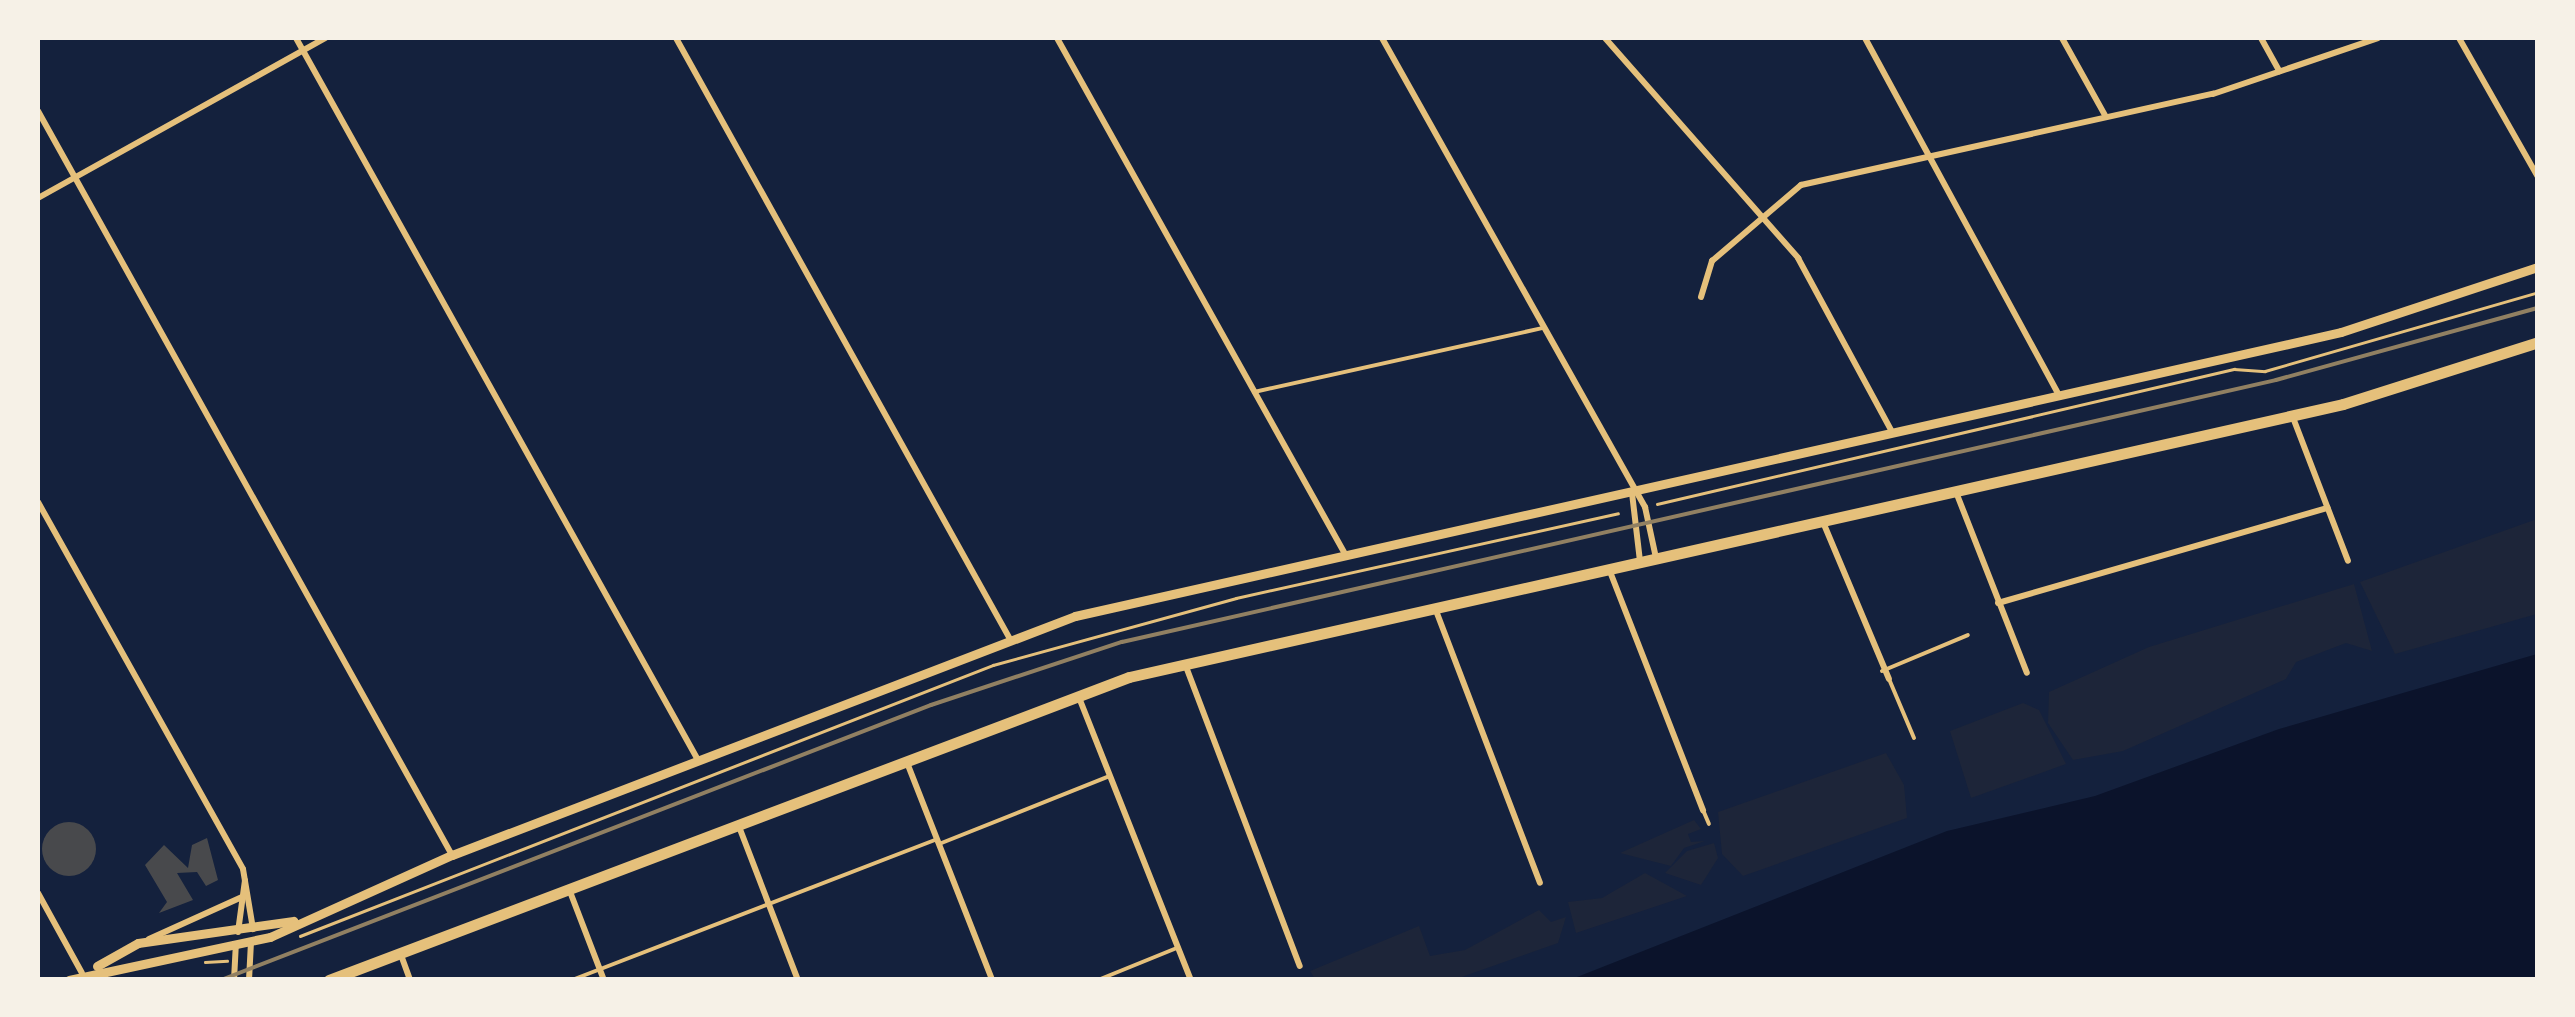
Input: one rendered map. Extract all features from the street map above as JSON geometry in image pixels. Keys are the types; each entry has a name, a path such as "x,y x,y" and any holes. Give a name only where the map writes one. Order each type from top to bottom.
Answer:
{"highway":[{"path":"329,980 1078,694 1185,663 2292,415 2538,342"}],"street":[{"path":"296,38 698,760"},
{"path":"38,198 326,38"},
{"path":"676,38 1010,639"},
{"path":"1057,38 1344,554"},
{"path":"1382,38 1646,512 1656,558"},
{"path":"1605,38 1801,262 1892,432"},
{"path":"1864,38 2059,396"},
{"path":"2062,38 2106,117"},
{"path":"2261,38 2280,70"},
{"path":"1701,297 1709,264 1801,184 2106,117 2280,70 2378,38"},
{"path":"2459,38 2538,178"},
{"path":"38,110 452,855"},
{"path":"95,968 252,943 452,855 1010,639 1344,554 2342,332 2538,267"},
{"path":"2292,415 2348,561"},
{"path":"1956,491 2027,673"},
{"path":"1632,492 1630,516 1640,561"},
{"path":"38,502 243,869 253,929 249,980"},
{"path":"1998,604 2328,508"},
{"path":"1823,521 1882,671 1889,678"},
{"path":"1609,568 1704,810"},
{"path":"1434,606 1540,883"},
{"path":"1185,663 1300,966"},
{"path":"1078,694 1191,980"},
{"path":"906,758 992,980"},
{"path":"738,823 798,980"},
{"path":"234,980 243,869"},
{"path":"569,888 604,980"},
{"path":"38,893 82,974"},
{"path":"70,980 138,943 242,898"},
{"path":"138,943 238,932 299,920"},
{"path":"400,954 410,980"}],"lane":[{"path":"1254,392 1544,327"},
{"path":"1882,671 1968,635"},
{"path":"1889,678 1914,738"},
{"path":"572,980 1110,776"},
{"path":"1704,810 1709,824"},
{"path":"1098,980 1178,948"}],"path":[{"path":"1658,504 2216,373 2265,371 2538,292"},
{"path":"290,940 993,664 1236,598 1618,513"}],"shaded area":[{"path":"2537,519 2537,614 2395,654 2360,582"},
{"path":"2354,584 2372,651 2346,643 2296,662 2286,679 2123,751 2073,760 2048,723 2049,692 2149,647"},
{"path":"2537,654 2537,979 1572,979 1947,831 2095,796 2279,729"},
{"path":"2023,703 2039,710 2066,764 1971,798 1950,731"},
{"path":"1886,753 1904,785 1907,818 1743,876 1722,854 1718,812"},
{"path":"1694,820 1701,829 1688,834 1691,842 1705,841 1684,848 1671,866 1620,853"},
{"path":"1714,843 1718,858 1701,885 1665,873 1687,851"},
{"path":"1645,873 1687,896 1576,933 1568,902 1602,898"},
{"path":"1539,910 1551,922 1566,917 1558,943 1456,979 1315,979 1310,971 1419,926 1430,956 1465,950"}],"building":[{"path":"69,822 88,830 96,849 88,868 69,876 50,868 42,849 50,830"},
{"path":"207,838 218,880 206,886 197,872 177,873 193,900 159,913 167,902 145,865 164,845 188,868 192,845"}],"railway":[{"path":"221,980 931,705 1122,642 2276,380 2538,308"}]}
